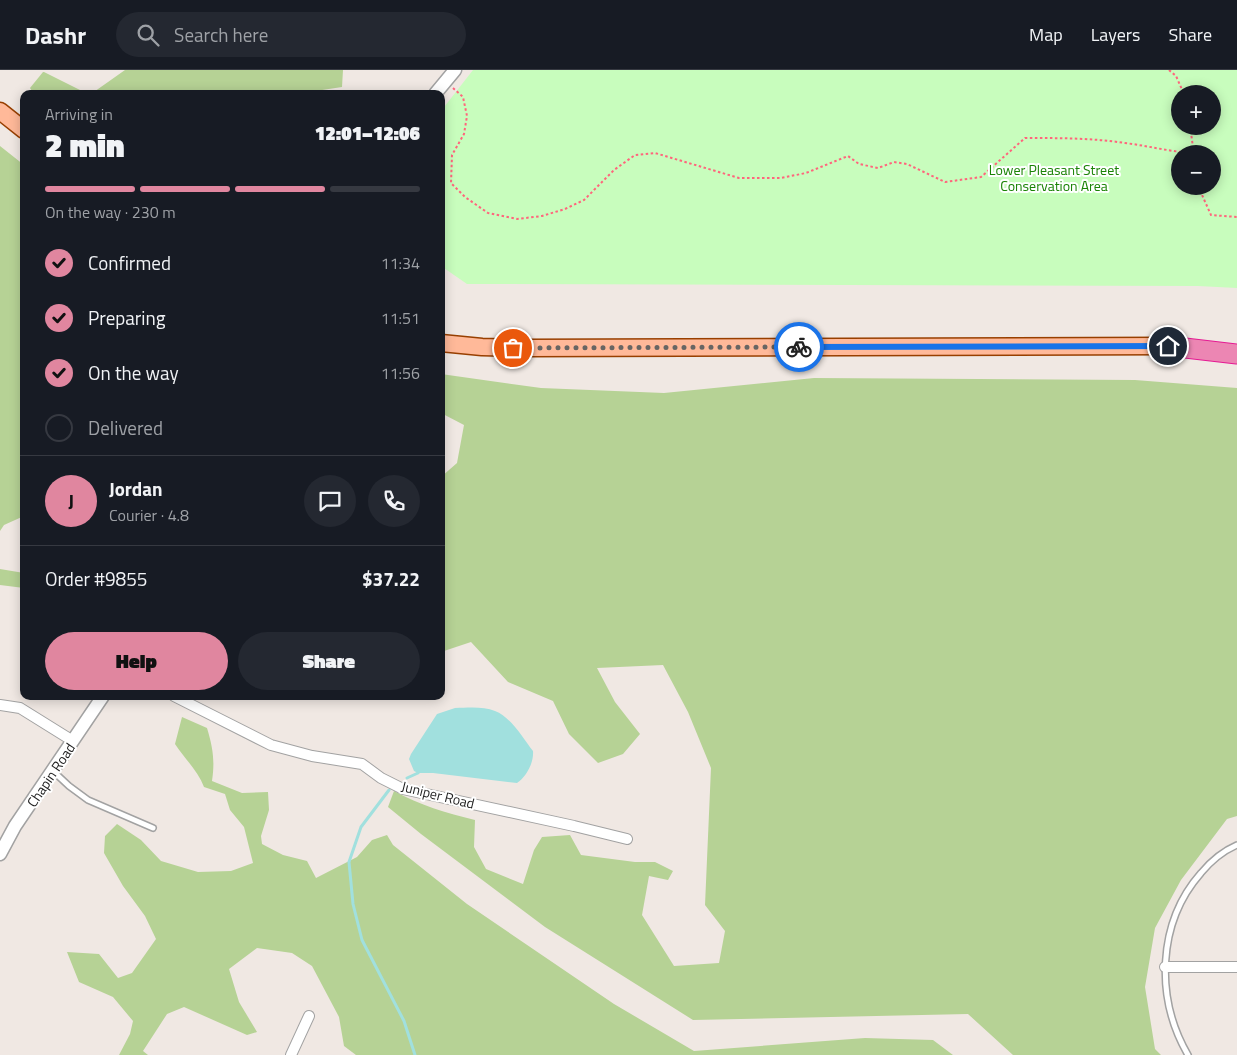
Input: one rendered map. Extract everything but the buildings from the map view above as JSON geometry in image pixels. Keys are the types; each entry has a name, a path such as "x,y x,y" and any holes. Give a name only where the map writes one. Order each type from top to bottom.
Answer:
{"highway":[{"path":"1168,346 1237,343"},
{"path":"1168,346 1237,354"}],"main road":[{"path":"0,111 20,127"},
{"path":"445,343 517,348 1168,346"}],"street":[{"path":"438,90 455,70"},
{"name":"Chapin Road","path":"0,854 15,826 100,700"},
{"name":"Juniper Road","path":"182,700 272,745 312,756 362,764 381,778 403,789 627,839"},
{"path":"0,705 20,708 73,741"},
{"path":"1164,967 1237,967"},
{"path":"291,1055 309,1016"}],"lane":[{"path":"53,771 88,800 153,828"},
{"path":"1188,1055 1178,1038 1170,1009 1164,967 1167,944 1173,920 1182,899 1195,879 1210,862 1229,848 1237,845"}],"path":[{"path":"1169,70 1176,76 1180,85"},
{"path":"445,81 463,97 467,116 464,134 452,154 451,183 465,197 488,213 517,219 542,216 565,209 584,200 614,170 634,155 655,153 739,178 781,178 806,173 848,156 859,164 878,168 894,162 908,164 945,182 980,177 1025,138 1105,140 1171,152"},
{"path":"1202,195 1211,215 1237,217"}],"green space":[{"path":"125,70 343,70 342,87 322,90 97,90"},
{"name":"Lower Pleasant Street Conservation Area","path":"473,70 1237,70 1237,288 1198,286 467,284 445,269 445,106"},
{"path":"44,72 80,90 31,90 30,88"},
{"path":"0,146 20,162 20,518 4,525 0,531"},
{"path":"445,375 541,388 664,393 814,378 1135,380 1237,388 1237,816 1227,819 1181,880 1155,928 1145,987 1155,1049 1161,1055 1013,1055 968,1014 693,1020 545,927 388,807 394,791 433,808 475,820 474,847 486,869 523,884 534,850 542,837 570,835 581,855 635,862 655,862 673,871 668,880 649,876 642,915 674,966 719,963 725,931 705,905 711,768 688,712 663,665 597,668 615,702 640,734 623,754 598,763 569,734 553,701 508,682 471,642 445,651 445,474 457,463 464,425 445,415"},
{"path":"0,569 20,572 20,588 0,585"},
{"path":"182,717 207,728 213,754 212,781 242,793 268,792 269,810 261,836 262,844 283,855 307,861 316,878 357,857 372,840 387,835 393,845 467,904 614,1004 694,1051 865,1038 933,1040 953,1055 356,1055 344,1046 339,1017 312,966 292,953 257,948 229,969 239,1002 257,1032 247,1035 184,1007 167,1014 143,1051 148,1055 119,1055 130,1034 133,1021 113,997 79,982 67,952 99,954 118,978 132,973 156,939 145,916 123,886 104,853 105,836 117,824 141,840 161,861 198,872 231,871 253,863 244,827 230,810 225,794 204,787 195,770 175,744"}],"water":[{"path":"455,708 490,709 506,718 521,734 533,751 533,756 531,765 517,783 433,773 418,773 414,771 409,759 411,754 437,714"}],"waterway":[{"path":"407,778 418,773"},
{"path":"389,790 361,827 349,862 353,904 362,940 404,1021 415,1055"}],"way so far":[{"path":"513,348 799,347"}],"route":[{"path":"799,347 1168,346"}]}
